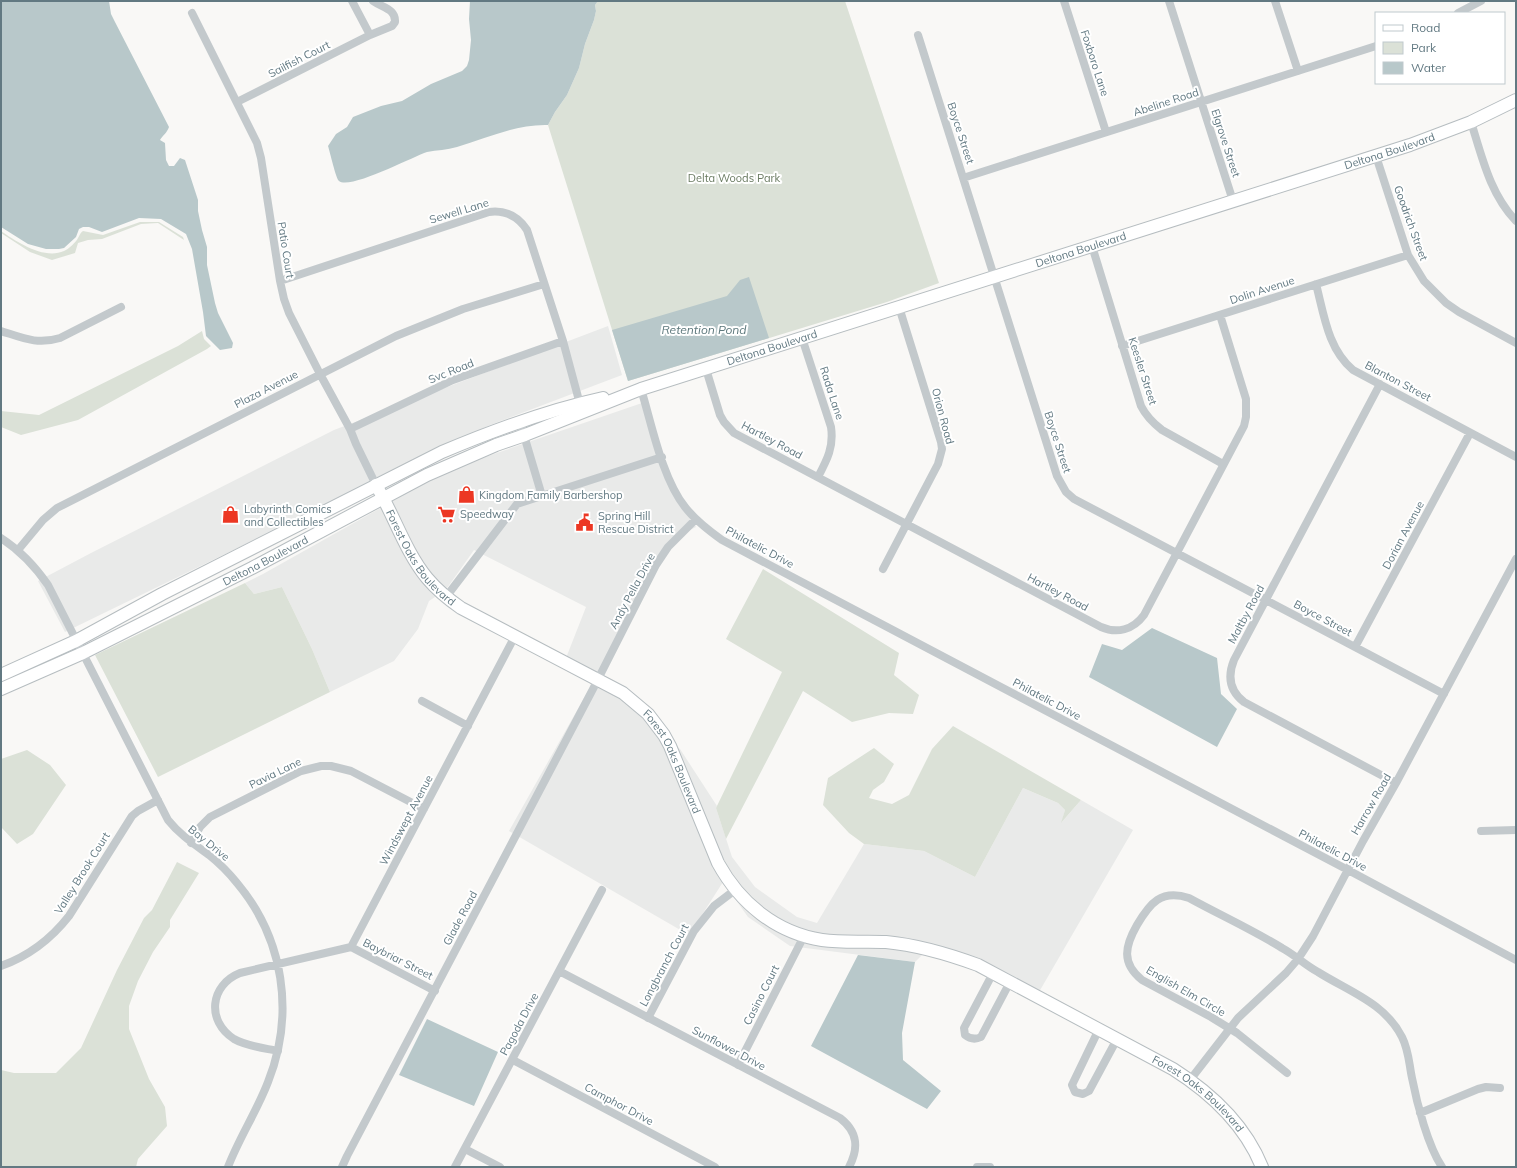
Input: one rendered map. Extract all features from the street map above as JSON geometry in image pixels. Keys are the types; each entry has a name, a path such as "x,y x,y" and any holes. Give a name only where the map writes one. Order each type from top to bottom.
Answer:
{"main road":[{"name":"Deltona Boulevard","path":"1,675 76,641 162,594 442,452 490,432 520,422 581,408 1376,156 1439,135 1471,122 1516,100"},
{"name":"Deltona Boulevard","path":"1,689 83,653 463,458 525,435 581,408"},
{"name":"Forest Oaks Boulevard","path":"376,485 417,564 430,581 446,597 462,608 623,693 636,702 648,714 664,735 670,746 718,863 735,890 763,916 804,936 837,941 882,942 912,946 956,957 993,973 1173,1069 1190,1080 1231,1117 1256,1153 1262,1167"},
{"path":"241,554 249,569"}],"street":[{"path":"352,1 370,35"},
{"name":"Sailfish Court","path":"237,102 370,35 392,26 395,22 393,13 373,1"},
{"name":"Foxboro Lane","path":"1064,1 1106,132"},
{"name":"Elgrove Street","path":"1169,1 1233,201"},
{"path":"1275,1 1298,71"},
{"path":"1460,12 1480,1"},
{"name":"Patio Court","path":"192,13 254,136 261,158 280,281 289,313 350,429 376,485"},
{"name":"Boyce Street","path":"918,35 1057,476 1061,484 1074,499 1444,694"},
{"name":"Abeline Road","path":"963,178 1375,46"},
{"path":"1471,122 1488,177 1503,205 1516,221"},
{"name":"Goodrich Street","path":"1376,156 1408,255 1424,280 1446,303 1458,312 1516,343"},
{"name":"Sewell Lane","path":"280,281 474,217 496,211 511,215 523,225 526,230 564,341 581,408"},
{"name":"Keesler Street","path":"1092,246 1141,406 1154,424 1162,430 1223,464"},
{"name":"Dolin Avenue","path":"1122,346 1408,255"},
{"name":"Plaza Avenue","path":"18,550 43,520 57,508 320,374 396,336 431,321 544,284"},
{"name":"Blanton Street","path":"1316,284 1330,337 1339,356 1353,370 1516,457"},
{"path":"1,332 32,341 50,341 60,338 121,307"},
{"name":"Orion Road","path":"883,569 938,464 942,449 899,307"},
{"name":"Hartley Road","path":"706,369 720,415 728,428 734,434 1101,627 1114,631 1129,628 1140,620 1244,426 1247,406 1246,399 1220,315"},
{"name":"Rada Lane","path":"802,338 833,437 829,456 818,477"},
{"name":"Svc Road","path":"350,429 453,380 564,341"},
{"name":"Maltby Road","path":"1380,384 1231,668 1230,682 1235,694 1244,702 1396,783"},
{"name":"Philatelic Drive","path":"641,389 668,477 675,492 684,506 696,519 722,540 1516,960"},
{"path":"520,422 542,496"},
{"name":"Dorian Avenue","path":"1355,647 1470,433"},
{"path":"446,597 517,504 662,457"},
{"name":"Andy Pella Drive","path":"598,680 659,560 678,535 696,519"},
{"name":"Bay Drive","path":"1,538 18,550 39,571 48,585 168,820 175,829 191,843 224,868 247,895 265,926 278,964 282,992 283,1012 278,1051 267,1084 228,1167"},
{"name":"Harrow Road","path":"1190,1080 1238,1018 1272,987 1298,959 1313,936 1516,559"},
{"name":"Windswept Avenue","path":"351,947 515,636"},
{"name":"Glade Road","path":"342,1167 598,680"},
{"path":"422,701 468,726"},
{"name":"Pavia Lane","path":"191,843 200,827 210,817 301,771 321,766 336,767 351,771 424,809"},
{"name":"Valley Brook Court","path":"1,966 35,950 60,928 132,816 158,800"},
{"path":"1481,831 1516,830"},
{"name":"Pagoda Drive","path":"455,1167 602,890"},
{"name":"Longbranch Court","path":"648,1018 694,931 714,906 735,890"},
{"name":"English Elm Circle","path":"1287,1073 1230,1029 1142,980 1134,972 1127,958 1128,942 1147,908 1152,903 1165,896 1174,895 1189,898 1282,948 1298,959"},
{"name":"Casino Court","path":"738,1065 804,936"},
{"path":"278,1051 242,1043 229,1035 218,1022 215,1008 215,1000 220,987 232,976 240,973 351,947"},
{"name":"Baybriar Street","path":"351,947 435,991"},
{"path":"1298,959 1367,1000 1383,1012 1396,1026 1407,1049 1415,1096 1420,1112 1442,1167"},
{"name":"Sunflower Drive","path":"559,971 840,1118 851,1129 856,1144 854,1158 849,1167"},
{"path":"993,973 964,1028 964,1032 968,1037 974,1039 981,1037 1010,982"},
{"path":"1099,1029 1072,1085 1076,1092 1082,1094 1090,1090 1117,1039"},
{"name":"Camphor Drive","path":"512,1060 715,1167"},
{"path":"1420,1112 1478,1089 1486,1087 1500,1088"},
{"path":"465,1149 500,1167"},
{"path":"977,1167 990,1167"}],"shaded area":[{"path":"608,326 622,375 490,425 65,632 38,581 334,430"},
{"path":"642,403 672,478 696,527 676,537 656,560 600,674 608,680 566,658 586,607 474,550 445,591 420,561 391,502 436,475 450,469"},
{"path":"384,506 438,595 429,601 418,629 394,661 330,692 312,649 282,587 254,594 245,583"},
{"path":"593,682 633,706 661,737 707,844 760,919 865,945 925,952 915,962 790,946 748,917 723,882 689,935 509,831"},
{"path":"673,743 680,749 717,806 716,808 732,857 755,887 797,917 817,923 864,844 924,851 975,877 1023,788 1058,803 1065,810 1062,822 1081,800 1133,830 1039,992 994,966 972,959 805,932 765,912 729,874"}],"green space":[{"name":"Delta Woods Park","path":"598,1 845,1 939,283 887,302 628,381 548,125 567,95 579,68 585,44 594,20 596,11 595,5"},
{"path":"140,222 159,222 183,237 184,240 158,223 141,224 102,239 88,240 78,243 75,253 52,260 30,252 1,233 1,231 23,245 39,252 56,253 64,251 70,247 83,231 103,235"},
{"path":"202,331 204,339 211,346 207,349 78,420 21,435 1,427 1,411 39,415 178,346"},
{"path":"763,569 899,653 894,675 919,695 913,714 889,713 852,722 803,691 726,839 716,808 782,672 726,639"},
{"path":"245,583 254,594 282,587 312,649 330,692 158,777 95,655"},
{"path":"953,726 1081,800 1061,823 1065,810 1058,803 1023,788 975,877 924,851 864,844 849,833 823,805 828,778 874,748 894,764 884,782 873,790 869,798 892,804 909,795 932,749"},
{"path":"27,750 50,765 66,785 33,834 17,844 1,827 1,759"},
{"path":"177,862 199,873 170,920 170,927 153,952 138,981 129,1006 129,1029 149,1079 165,1107 167,1126 138,1159 136,1167 1,1167 1,1070 14,1073 56,1073 81,1048 117,970 144,918 152,910"}],"water":[{"path":"1,1 109,1 111,14 169,127 160,140 165,143 166,160 169,166 174,166 180,158 185,160 198,200 198,211 207,247 207,265 215,303 218,313 233,343 232,348 220,350 206,336 192,249 186,234 161,219 139,218 102,232 89,227 83,227 79,229 76,237 64,248 59,249 46,249 28,244 1,227"},
{"path":"470,1 598,1 595,5 596,11 594,20 585,44 579,68 567,95 548,125 536,125 513,129 453,148 427,152 368,177 345,183 339,181 328,146 336,134 347,127 353,117 381,106 402,101 431,84 462,71 467,66 471,40 469,19"},
{"name":"Retention Pond","path":"749,277 769,338 628,381 612,330 727,296 740,280"},
{"path":"1152,628 1217,658 1221,694 1237,709 1217,747 1089,677 1102,644 1122,650"},
{"path":"858,955 915,962 902,1033 903,1060 941,1091 927,1109 811,1046"},
{"path":"427,1019 498,1052 474,1106 399,1075"}],"place":[{"name":"Kingdom Family Barbershop","path":"466,495"},
{"name":"Speedway","path":"447,514"},
{"name":"Labyrinth Comics and Collectibles","path":"231,515"},
{"name":"Spring Hill Rescue District","path":"585,522"}]}
